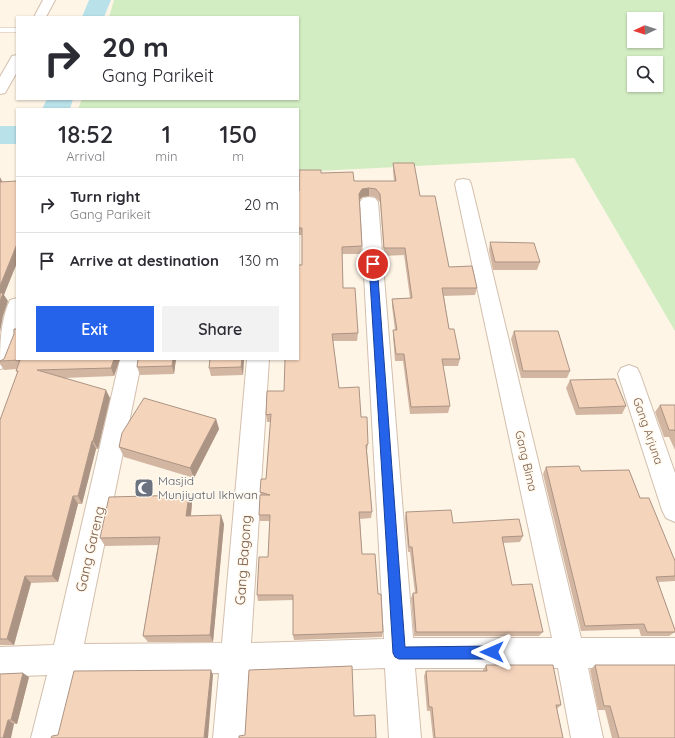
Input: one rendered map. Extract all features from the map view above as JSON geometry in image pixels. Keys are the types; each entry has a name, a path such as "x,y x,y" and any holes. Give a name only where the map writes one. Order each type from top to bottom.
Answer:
{"street":[{"path":"41,16 49,0"},
{"path":"0,90 16,61"},
{"name":"Gang Bima","path":"463,184 570,652 587,738"},
{"path":"369,202 405,738"},
{"path":"0,361 16,309"},
{"name":"Gang Gareng","path":"47,738 66,659 131,360"},
{"name":"Gang Bagong","path":"229,738 258,360"},
{"name":"Gang Arjuna","path":"629,374 675,510"},
{"path":"0,662 66,659 236,658 399,653 675,653"}],"lane":[{"path":"0,30 16,30"}],"green space":[{"path":"114,0 675,0 675,331 574,158 299,172 299,108 78,108 82,100 299,100 299,16 109,16"}],"building":[{"path":"393,163 414,163 420,196 435,196 449,267 472,266 477,288 442,288 449,329 454,329 460,359 442,359 450,406 411,407 404,354 396,354 393,330 397,330 392,299 412,298 405,248 384,248 380,194 376,189 362,189 359,194 362,246 342,247 343,288 355,288 358,333 332,334 339,388 359,387 361,417 367,417 368,444 366,445 372,512 359,512 362,554 375,554 378,594 381,594 383,632 293,635 293,595 257,595 259,557 268,557 270,515 259,515 260,495 270,495 260,492 261,479 266,479 271,414 266,415 267,391 284,391 285,360 299,360 299,265 302,265 302,228 299,228 299,170 321,170 321,173 353,172 354,181 396,181"},
{"path":"16,181 16,246 0,286 0,182"},
{"path":"490,242 534,243 540,262 495,262"},
{"path":"0,293 3,293 0,302"},
{"path":"14,329 16,329 16,360 20,360 0,361 4,359 14,334"},
{"path":"514,331 558,331 570,371 523,371"},
{"path":"20,360 114,360 111,368 37,370 106,390 78,496 73,496 52,576 25,576 7,639 0,639 0,420 18,371 16,371"},
{"path":"138,360 173,360 172,366 137,367"},
{"path":"210,360 242,360 241,367 209,368"},
{"path":"615,379 626,406 579,408 570,380"},
{"path":"144,398 216,419 190,468 119,447 122,433"},
{"path":"660,405 675,405 675,431 669,430"},
{"path":"579,466 581,471 629,470 640,498 649,498 675,561 675,576 656,577 675,632 647,632 644,624 585,626 546,467"},
{"path":"189,495 186,516 221,515 210,635 143,636 160,537 100,538 109,497"},
{"path":"451,510 453,523 519,519 523,536 502,537 512,585 532,584 543,632 416,632 413,593 417,593 412,547 409,547 406,512"},
{"path":"486,665 553,665 561,705 556,705 563,738 435,738 432,707 429,707 426,671 487,671"},
{"path":"595,665 675,665 675,738 619,738 610,706 604,706"},
{"path":"352,666 354,716 375,715 376,738 239,738 239,736 245,735 249,670"},
{"path":"211,670 204,738 51,738 52,736 58,735 74,671"},
{"path":"23,673 11,720 8,720 3,738 0,738 0,674"}],"waterway":[{"path":"93,16 100,0"},
{"path":"56,108 60,100"},
{"path":"0,135 16,135"}],"place":[{"name":"Masjid Munjiyatul Ikhwan","path":"144,488"}],"route":[{"path":"373,264 399,653 492,652"}]}
